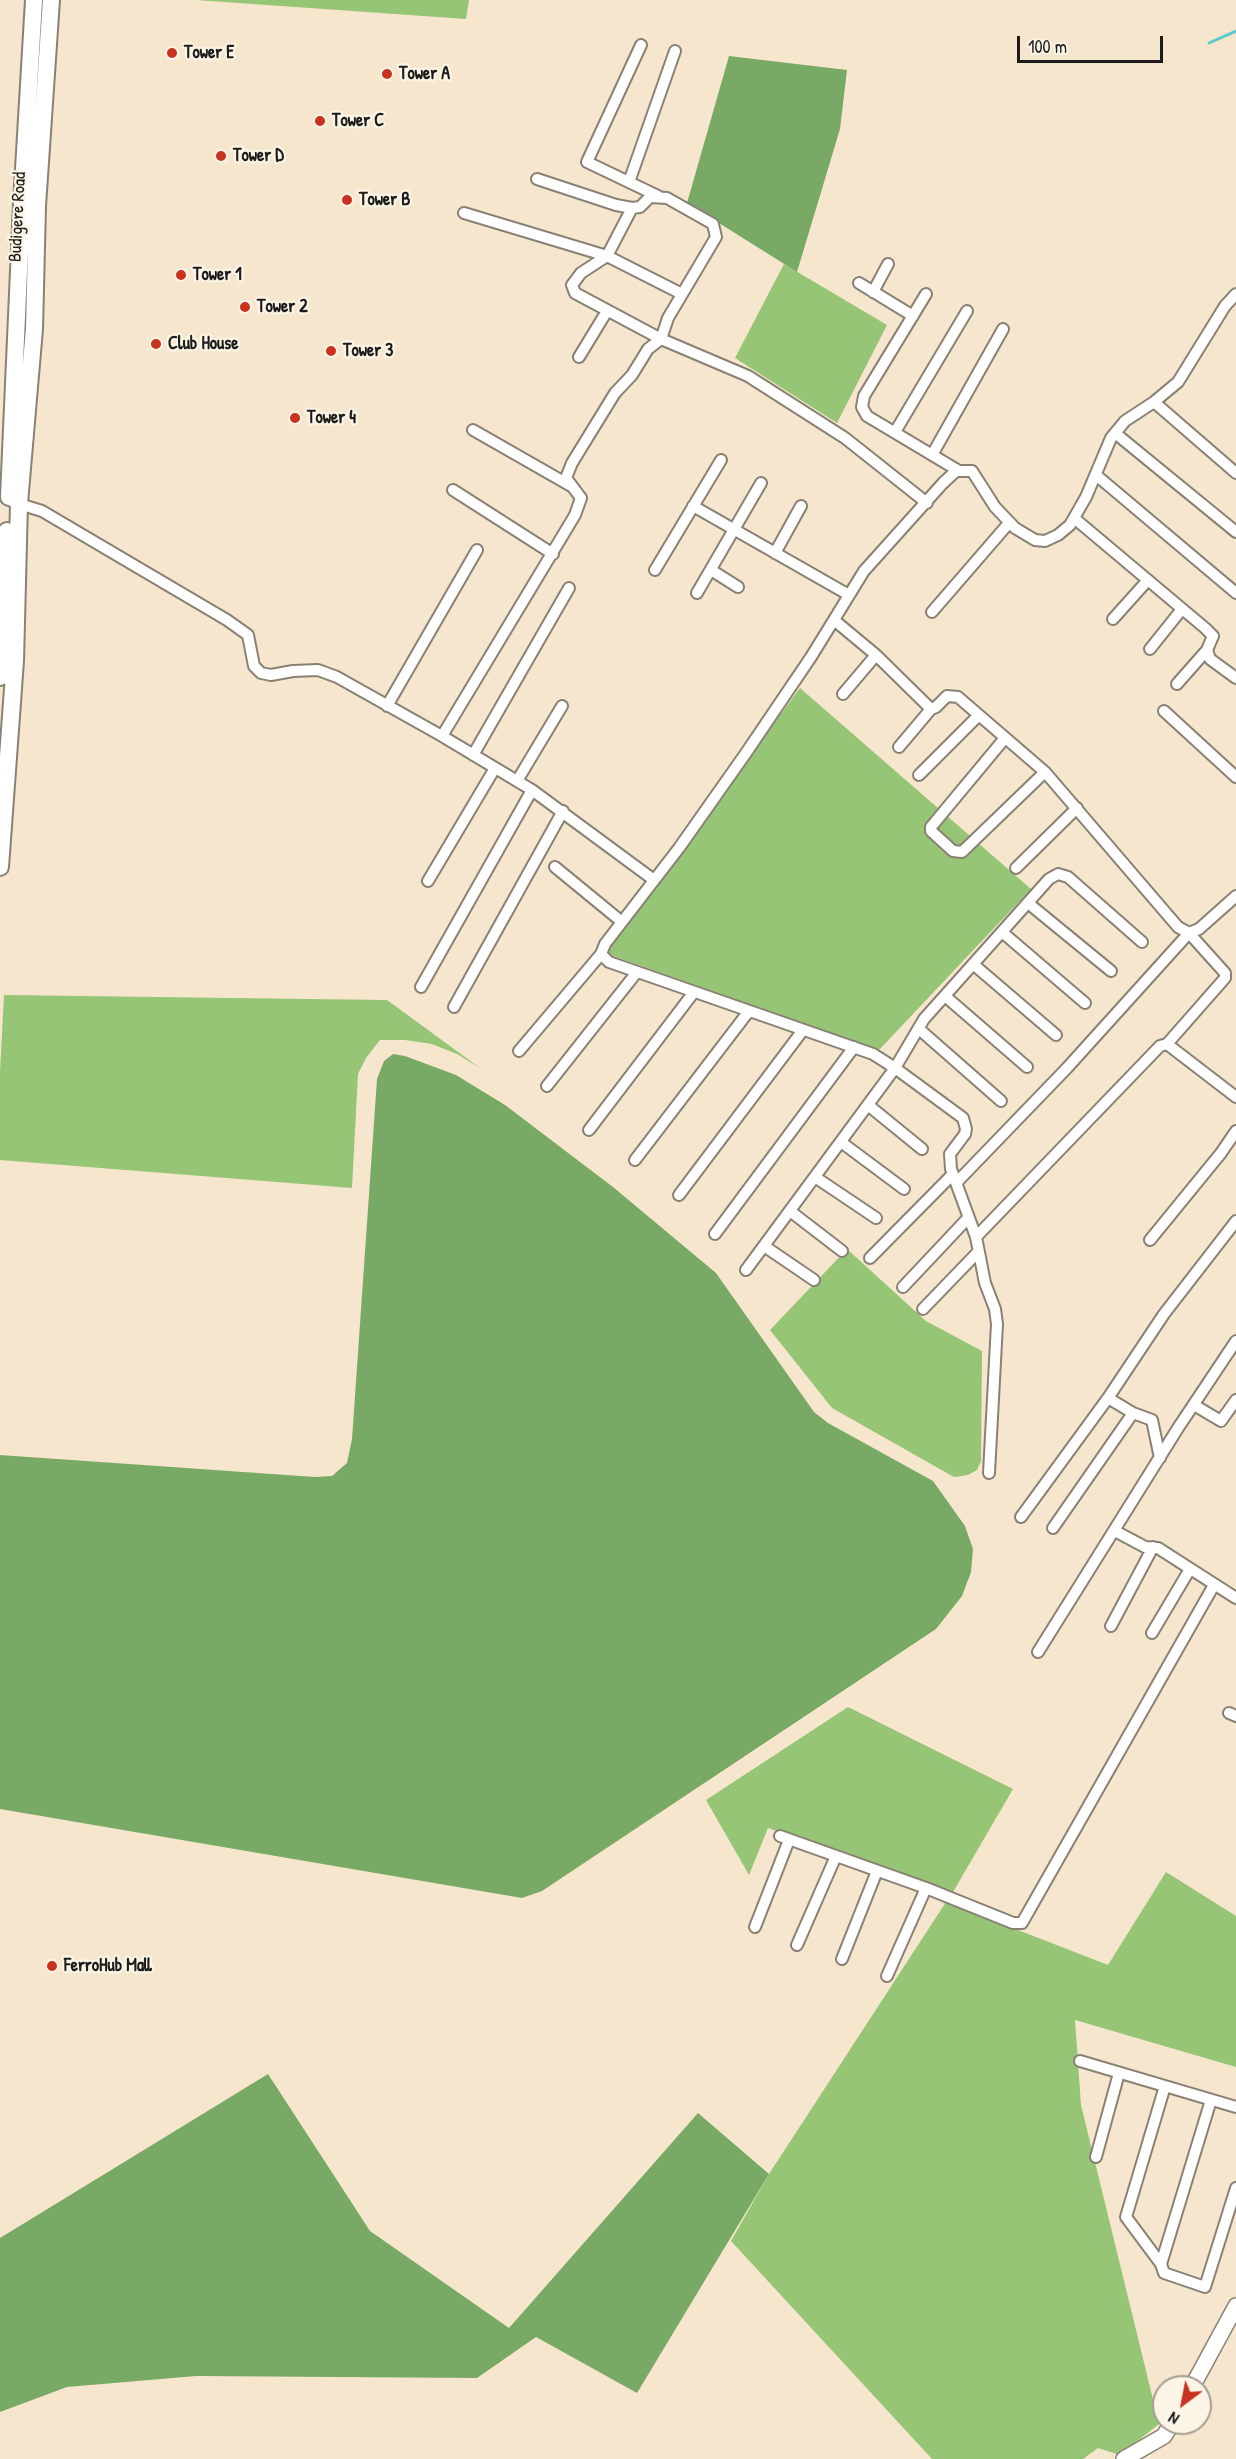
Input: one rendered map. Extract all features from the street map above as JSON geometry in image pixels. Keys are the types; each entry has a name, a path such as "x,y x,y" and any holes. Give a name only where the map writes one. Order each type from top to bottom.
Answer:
{"main road":[{"name":"Budigere Road","path":"0,867 15,662 14,502 34,0"},
{"name":"Budigere Road","path":"0,677 14,502 34,328 38,206 51,0"}],"street":[{"path":"442,736 553,554 581,502 580,495 566,478 572,463 615,393 632,375 648,348 660,339 668,318 716,237 714,224 703,217 587,162 640,45"},
{"path":"629,182 675,51"},
{"path":"537,179 616,205 632,208 640,207 650,197 658,196"},
{"path":"632,208 607,256 581,273 572,285 575,292 660,339 748,376 765,386 845,438 927,503"},
{"path":"465,213 607,256 682,294"},
{"path":"873,292 888,264"},
{"path":"859,283 913,316"},
{"path":"926,294 864,396 862,407 867,416 959,471"},
{"path":"519,1051 601,954 605,944 746,753 864,571 953,473 968,470 974,473 995,507 1009,523 1030,538 1045,541 1062,533 1074,518 1115,433 1125,421 1154,402 1178,382 1225,306 1236,294"},
{"path":"895,432 967,310"},
{"path":"579,357 607,311"},
{"path":"932,454 1003,329"},
{"path":"1154,402 1236,473"},
{"path":"472,430 573,487"},
{"path":"1115,433 1236,531"},
{"path":"655,570 721,460"},
{"path":"1096,475 1236,593"},
{"path":"697,593 761,483"},
{"path":"453,490 553,554"},
{"path":"14,502 42,511 248,635 254,666 261,673 271,675 318,670 337,677 532,790 654,880"},
{"path":"693,506 849,595"},
{"path":"775,553 801,506"},
{"path":"1074,518 1213,636 1207,650 1177,684"},
{"path":"932,612 1009,523"},
{"path":"387,706 477,550"},
{"path":"711,570 738,587"},
{"path":"1113,619 1148,580"},
{"path":"473,755 569,588"},
{"path":"1150,648 1182,609"},
{"path":"834,620 876,655 931,708"},
{"path":"1207,650 1210,658 1236,678"},
{"path":"843,694 876,655"},
{"path":"899,747 931,708 936,707 947,696 952,695 958,698 1045,772 1178,927 1189,933 1225,973 1225,978 1167,1044 1155,1049 976,1237"},
{"path":"517,781 562,706"},
{"path":"1164,711 1236,777"},
{"path":"920,775 978,716"},
{"path":"1005,738 931,827 932,831 954,851 962,852 1045,772"},
{"path":"428,881 495,768"},
{"path":"421,987 532,790"},
{"path":"1016,868 1077,808"},
{"path":"454,1007 563,811"},
{"path":"555,867 622,922"},
{"path":"746,1270 896,1068 919,1029 945,996 1049,879 1058,874 1068,877 1142,942"},
{"path":"870,1258 1067,1068 1189,933 1199,929 1236,896"},
{"path":"1028,903 1111,971"},
{"path":"1002,932 1085,1003"},
{"path":"601,954 609,962 873,1054 896,1068 963,1118 965,1134 951,1154 955,1178 976,1237 984,1282 995,1309 997,1324 989,1473"},
{"path":"973,964 1056,1035"},
{"path":"547,1086 637,972"},
{"path":"589,1130 694,992"},
{"path":"945,996 1028,1067"},
{"path":"635,1160 749,1011"},
{"path":"919,1029 1001,1101"},
{"path":"679,1195 803,1030"},
{"path":"1167,1044 1236,1097"},
{"path":"715,1234 854,1047"},
{"path":"868,1105 922,1149"},
{"path":"1150,1240 1221,1153 1236,1131"},
{"path":"841,1142 904,1189"},
{"path":"815,1177 876,1218"},
{"path":"790,1211 842,1251"},
{"path":"903,1287 968,1218"},
{"path":"1021,1517 1108,1398 1164,1314 1236,1221"},
{"path":"764,1246 814,1280"},
{"path":"923,1309 978,1252"},
{"path":"1038,1652 1236,1341"},
{"path":"1108,1398 1133,1413 1152,1420 1160,1458"},
{"path":"1194,1405 1221,1420 1236,1400"},
{"path":"1053,1528 1133,1413"},
{"path":"1115,1531 1144,1547 1153,1547 1236,1599"},
{"path":"1111,1626 1153,1547"},
{"path":"1152,1633 1190,1569"},
{"path":"755,1927 785,1838 926,1888 1013,1923 1022,1923 1214,1585"},
{"path":"797,1945 836,1856"},
{"path":"842,1959 878,1871"},
{"path":"887,1976 926,1888"},
{"path":"1080,2061 1236,2107"},
{"path":"1096,2157 1119,2073"},
{"path":"1165,2086 1126,2217 1161,2264 1164,2273 1205,2287 1236,2188"},
{"path":"1161,2264 1211,2100"},
{"path":"1199,2375 1236,2306"},
{"path":"1124,2459 1165,2435"}],"green space":[{"path":"196,0 469,0 466,19"},
{"path":"729,56 847,70 840,129 797,272 687,203"},
{"path":"784,264 887,325 837,423 735,358"},
{"path":"800,688 1031,889 879,1050 605,953"},
{"path":"4,995 387,1000 480,1068 457,1054 432,1044 405,1040 380,1040 366,1058 358,1074 352,1188 0,1160 0,1072"},
{"path":"393,1054 405,1056 456,1075 505,1105 613,1187 716,1273 814,1412 828,1423 933,1481 965,1526 973,1549 971,1572 962,1596 936,1629 542,1891 522,1898 0,1809 0,1455 315,1477 332,1476 347,1463 352,1439 377,1079 384,1061"},
{"path":"847,1249 926,1321 982,1351 981,1461 977,1470 968,1475 954,1477 832,1408 770,1330"},
{"path":"848,1707 1013,1789 953,1892 768,1828 749,1875 706,1800"},
{"path":"1166,1872 1236,1916 1236,2067 1075,2020 1081,2105 1152,2395 1152,2430 1120,2455 1098,2448 1083,2459 932,2459 731,2241 769,2174 946,1902 1108,1965"},
{"path":"268,2074 370,2231 509,2328 698,2113 769,2174 637,2393 536,2337 477,2378 196,2376 67,2387 0,2412 0,2238"}],"waterway":[{"path":"1209,43 1236,31"}],"place":[{"name":"Tower E","path":"172,53"},
{"name":"Tower A","path":"387,74"},
{"name":"Tower C","path":"320,121"},
{"name":"Tower D","path":"221,156"},
{"name":"Tower B","path":"347,200"},
{"name":"Tower 1","path":"181,275"},
{"name":"Tower 2","path":"245,307"},
{"name":"Club House","path":"156,344"},
{"name":"Tower 3","path":"331,351"},
{"name":"Tower 4","path":"295,418"},
{"name":"FerroHub Mall","path":"52,1966"}]}
